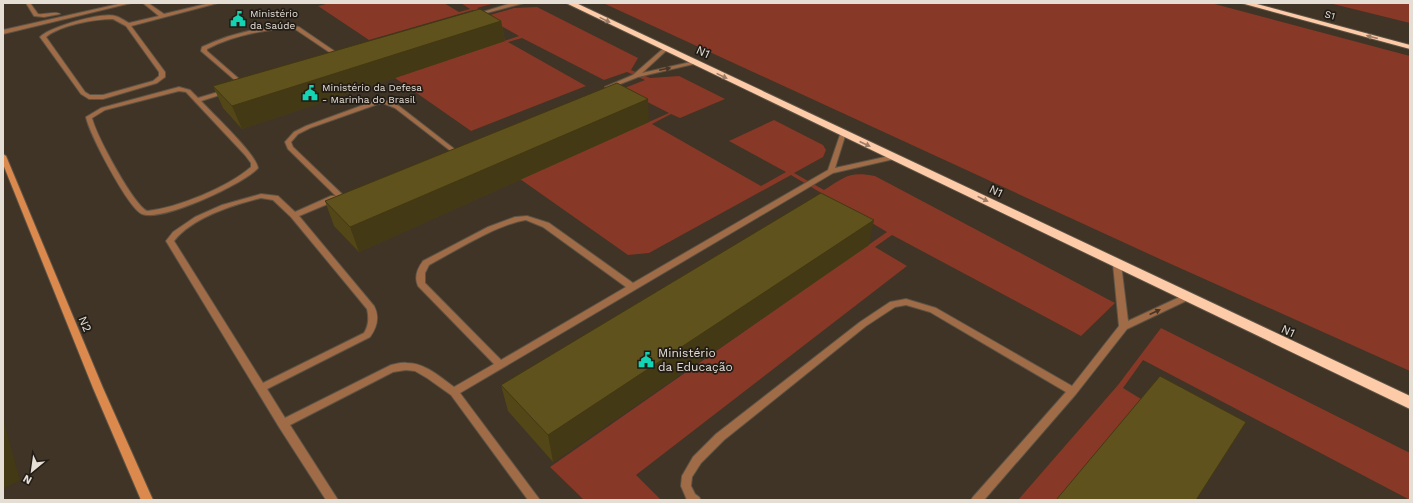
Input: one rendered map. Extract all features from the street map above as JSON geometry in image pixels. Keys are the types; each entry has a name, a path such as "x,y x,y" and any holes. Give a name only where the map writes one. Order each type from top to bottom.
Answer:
{"highway":[{"name":"N1","path":"570,3 1410,403"},
{"name":"S1","path":"1246,3 1410,47"}],"main road":[{"name":"N2","path":"3,156 96,382 147,500"}],"lane":[{"path":"28,3 36,15 39,16 51,15 99,4 109,8"},
{"path":"3,32 129,3"},
{"path":"145,3 163,16"},
{"path":"128,25 162,72 162,77 155,82 98,97 89,97 83,93 43,37 45,34 55,29 102,18 114,17 128,25 216,3"},
{"path":"466,18 509,4 522,3"},
{"path":"244,86 204,51 204,48 214,43 247,34 289,26 297,28 340,57"},
{"path":"636,76 665,49"},
{"path":"333,59 348,54"},
{"path":"598,91 636,76 695,63"},
{"path":"237,88 250,84"},
{"path":"174,90 188,91 197,100 247,154 255,168 244,178 228,186 166,210 146,213 140,210 93,132 88,120 89,117 104,109 174,90"},
{"path":"197,100 230,90"},
{"path":"294,215 343,194 290,148 288,142 296,133 345,112 377,102 386,102 397,108 451,152 462,148"},
{"path":"831,171 843,133"},
{"path":"454,392 831,171 894,157"},
{"path":"262,388 367,335 372,327 374,319 371,308 294,215 275,198 261,196 250,198 188,223 178,230 170,241 283,424 332,500"},
{"path":"500,365 421,284 419,277 421,269 426,264 491,229 518,219 526,218 546,225 632,287"},
{"path":"1118,264 1124,327"},
{"path":"977,500 1073,391 1124,327 1187,297"},
{"path":"695,500 691,497 686,486 687,476 697,460 715,441 863,324 894,304 906,302 932,310 1073,391"},
{"path":"283,424 391,369 406,366 417,368 430,375 454,392 534,500"}],"shaded area":[{"path":"330,3 444,3 459,12 470,9 461,3 495,3 477,8 490,15 514,8 537,7 638,58 631,70 650,78 679,76 725,99 680,118 671,114 652,124 761,186 786,172 729,141 774,120 823,145 826,150 823,157 794,173 824,190 848,176 859,174 875,176 1115,303 1081,336 892,235 875,247 907,266 636,475 661,500 584,500 550,467 887,232 791,175 649,253 628,255 520,179 669,113 622,89 645,80 627,72 604,80 522,38 508,42 586,86 471,131 395,78 519,36 473,10 369,40 318,6"},
{"path":"603,3 1211,3 1410,56 1410,371 1162,260"},
{"path":"1329,3 1410,3 1410,23"},
{"path":"1161,328 1410,453 1410,500 1143,360 1123,388 1146,402 1065,500 1018,500 1118,385"}],"building":[{"path":"480,9 501,21 232,106 213,86"},
{"path":"617,83 648,99 350,227 325,201"},
{"path":"821,193 874,220 548,435 501,385"},
{"path":"1160,376 1246,422 1196,500 1056,500"}],"place":[{"name":"Ministério da Saúde","path":"238,19"},
{"name":"Ministério da Defesa - Marinha do Brasil","path":"310,93"},
{"name":"Ministério da Educação","path":"646,360"}]}
